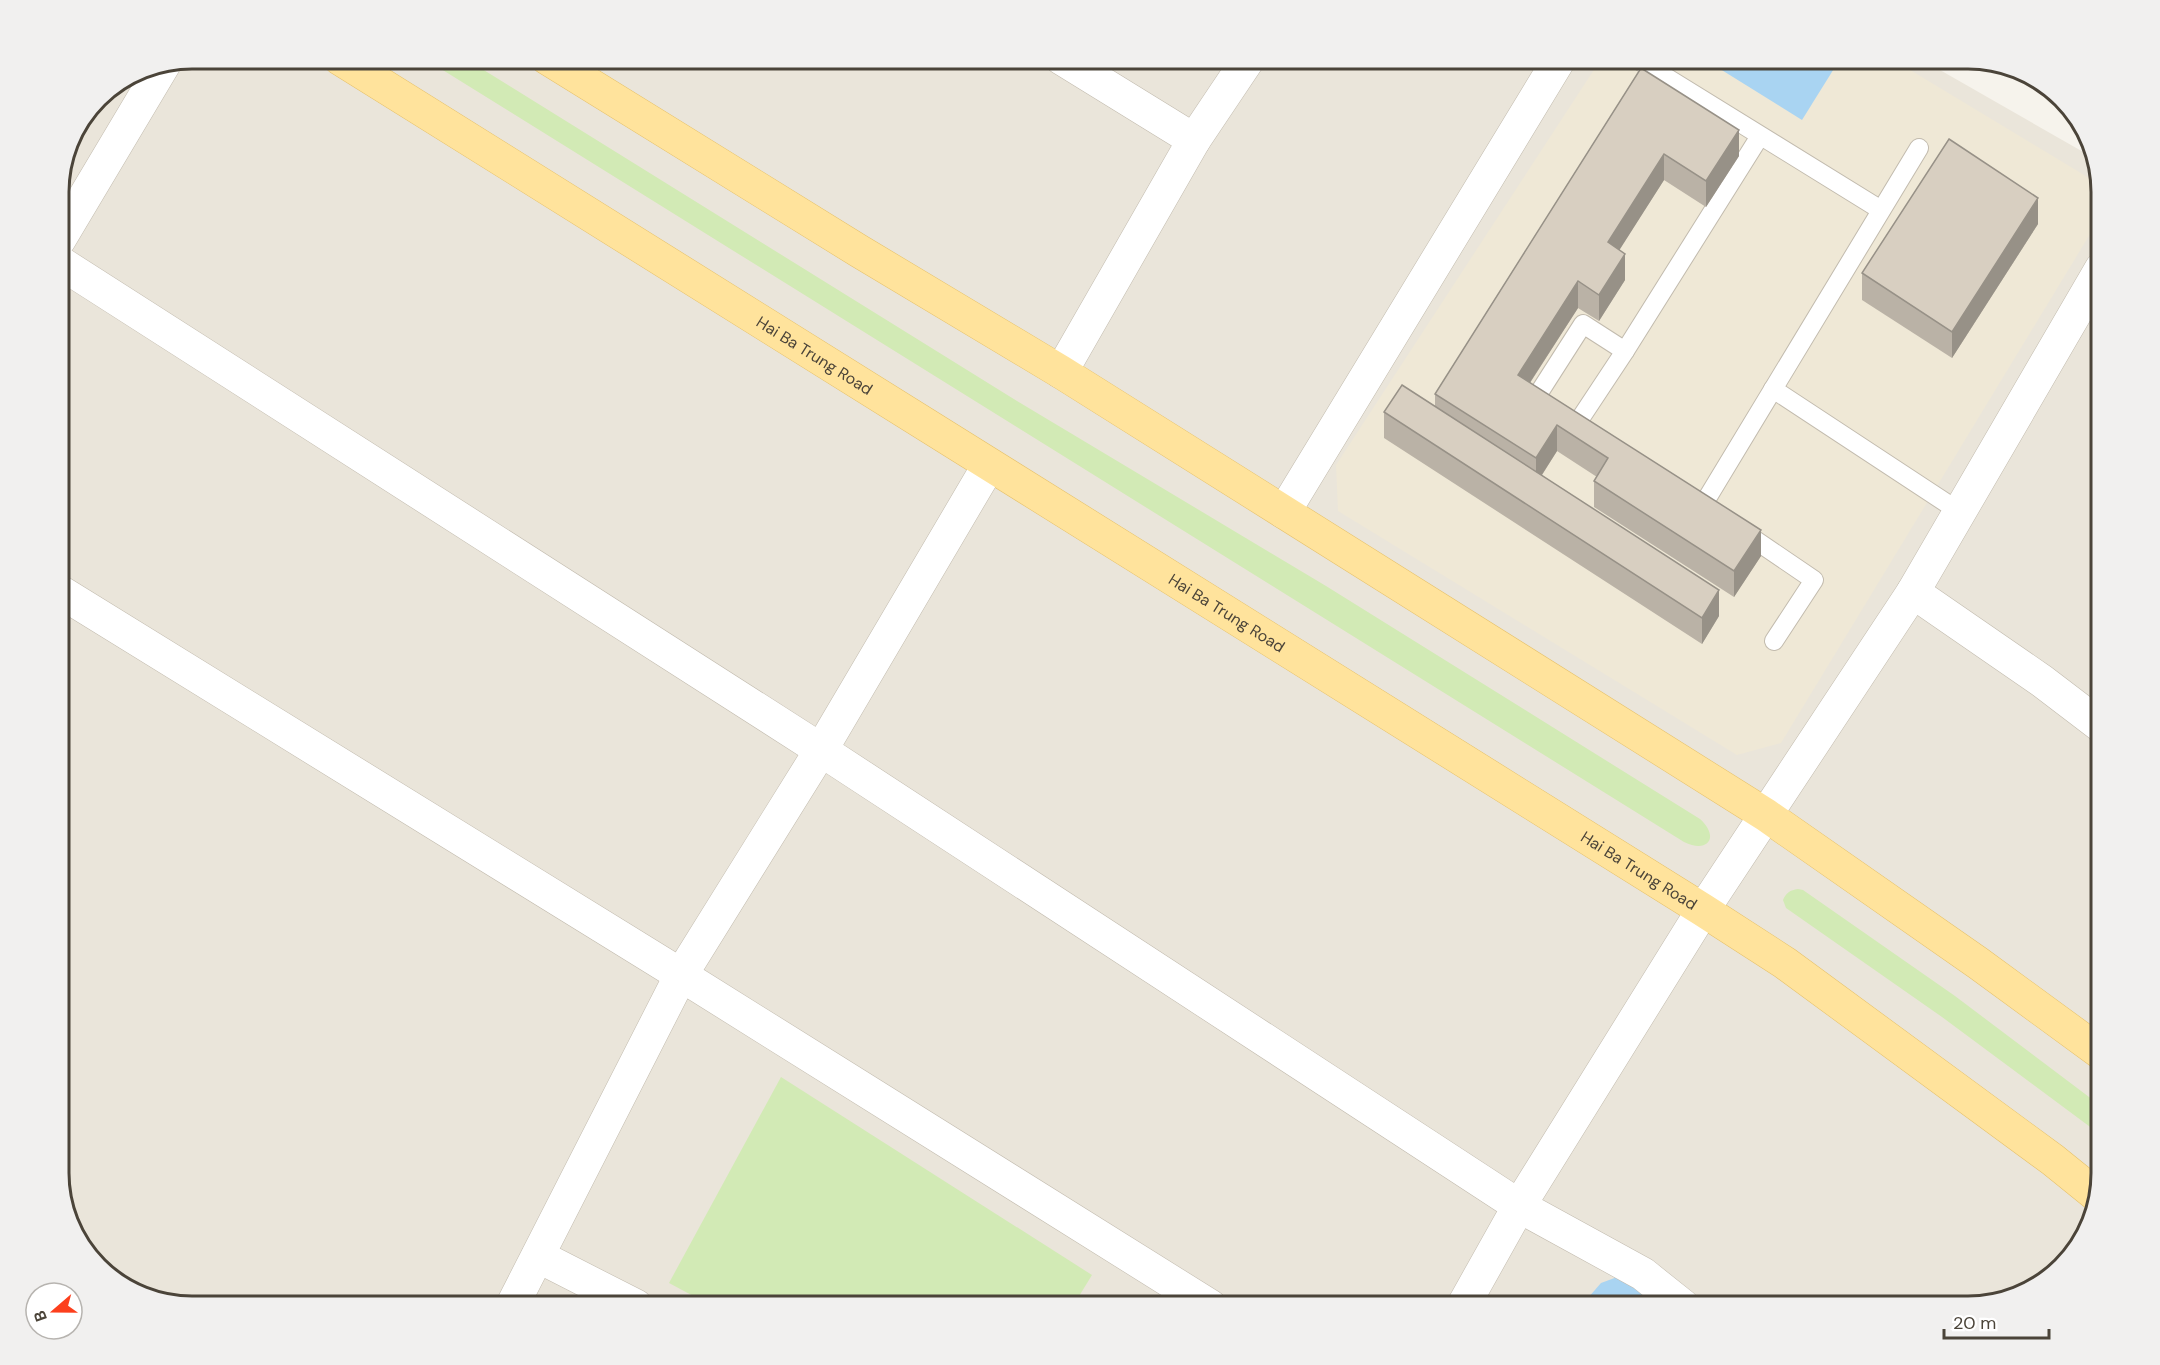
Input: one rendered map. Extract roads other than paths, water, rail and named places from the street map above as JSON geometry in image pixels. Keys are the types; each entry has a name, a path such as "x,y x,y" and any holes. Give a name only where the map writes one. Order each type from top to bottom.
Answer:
{"main road":[{"name":"Hai Ba Trung Road","path":"357,69 1785,963 2053,1160 2090,1190"},
{"path":"565,69 859,251 1061,372 1766,815 2091,1045"}],"street":[{"path":"1079,69 1194,140"},
{"path":"1061,372 1194,140 1242,69"},
{"path":"1284,512 1553,69"},
{"path":"69,223 158,74"},
{"path":"69,268 821,750 1519,1206 1643,1274 1670,1296"},
{"path":"1469,1296 1519,1206 1703,910 1913,592 2091,288"},
{"path":"517,1296 681,975 821,750 989,465"},
{"path":"1913,592 2091,718"},
{"path":"69,597 681,975 1194,1296"},
{"path":"538,1256 616,1296"}],"lane":[{"path":"1653,69 1881,210"},
{"path":"1576,425 1760,136"},
{"path":"1774,641 1814,580 1698,502 1773,389 1919,148"},
{"path":"1595,437 1534,399 1583,324 1625,351"},
{"path":"1773,389 1960,512"}],"water":[{"path":"1720,69 1834,69 1802,120"},
{"path":"1620,1276 1654,1296 1590,1296 1601,1283"}]}
